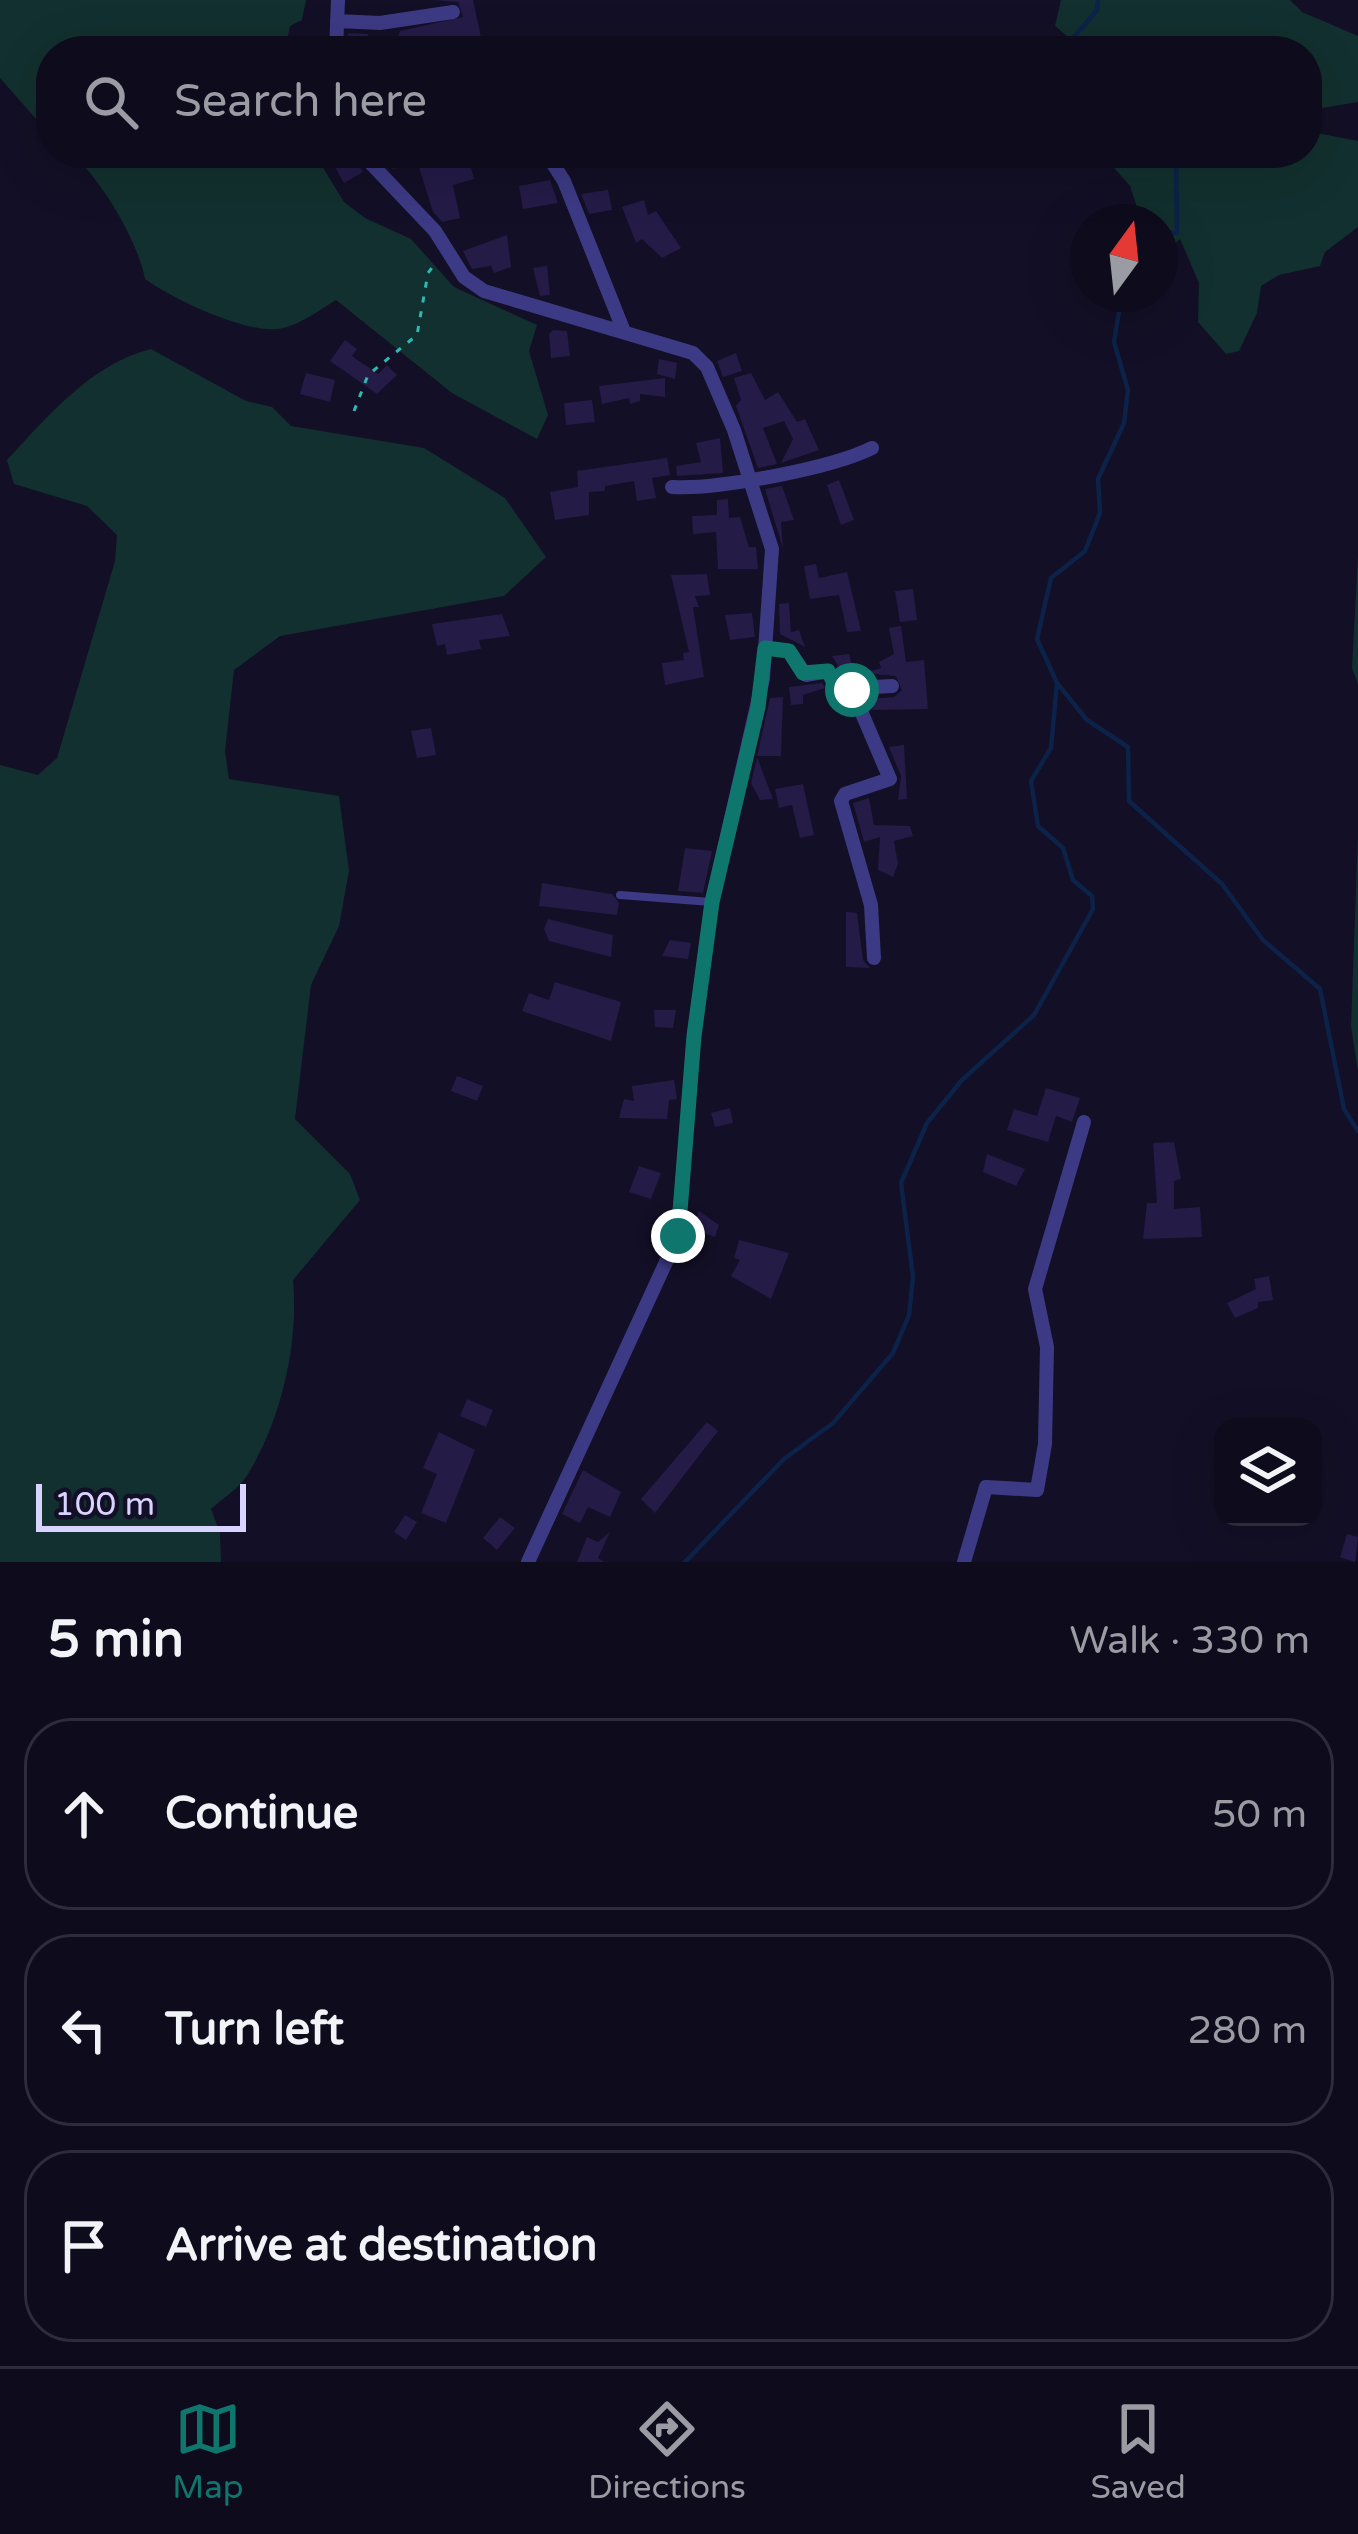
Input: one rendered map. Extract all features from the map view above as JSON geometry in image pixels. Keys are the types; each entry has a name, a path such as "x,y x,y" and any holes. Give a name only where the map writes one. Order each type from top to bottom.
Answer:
{"street":[{"path":"336,36 338,0"},
{"path":"337,21 380,23 453,12"},
{"path":"375,168 435,230 464,277 484,291 623,329 692,353 707,367 772,549 758,707 712,902 694,1036 678,1236 528,1562"},
{"path":"556,168 623,329"},
{"path":"672,487 835,463 872,448"},
{"path":"765,648 789,651 803,673 828,671 836,687 892,686"},
{"path":"852,690 890,779 845,794 842,801 871,905 874,958"},
{"path":"964,1562 986,1487 1037,1490 1045,1444 1047,1347 1035,1289 1084,1122"}],"lane":[{"path":"620,895 712,902"}],"path":[{"path":"354,411 368,375 417,335 428,273 449,254"}],"green space":[{"path":"0,0 306,0 302,20 290,26 288,36 36,36 36,119 0,78"},
{"path":"1061,0 1290,0 1302,12 1358,36 1358,102 1322,108 1322,36 1067,36 1055,26"},
{"path":"1322,134 1358,141 1358,227 1325,252 1320,266 1279,275 1261,286 1257,313 1239,351 1226,354 1198,322 1199,283 1178,241 1178,204 1136,204 1130,186 1114,168 1322,168"},
{"path":"86,168 323,168 344,202 365,218 411,239 454,287 537,325 529,351 548,415 537,439 452,393 336,300 293,325 263,329 208,313 157,287 145,279 135,247"},
{"path":"151,349 246,401 272,407 291,426 424,448 505,498 546,557 504,596 280,636 234,670 225,751 229,779 339,796 349,871 339,926 311,985 295,1119 350,1174 360,1200 293,1280 290,1356 278,1408 246,1477 211,1509 220,1533 221,1562 0,1562 0,765 38,775 57,758 115,561 117,535 87,506 14,484 7,460 90,379"},
{"path":"1358,556 1358,684 1352,668"},
{"path":"1358,833 1358,1072 1351,1026"}],"building":[{"path":"432,0 473,0 481,36 398,36 400,31 463,17 458,2"},
{"path":"336,168 360,168 363,172 344,183"},
{"path":"419,168 471,168 474,179 453,185 460,218 442,222 433,212"},
{"path":"550,180 558,203 523,209 519,186"},
{"path":"608,190 612,210 589,214 581,194"},
{"path":"644,200 648,215 656,211 681,248 662,258 642,239 636,243 622,207"},
{"path":"507,235 511,267 494,273 491,266 472,269 463,251"},
{"path":"547,266 550,295 540,296 533,268"},
{"path":"567,331 570,356 551,358 549,334"},
{"path":"345,340 357,349 352,356 378,374 387,365 397,375 377,394 330,361"},
{"path":"736,353 742,371 723,377 717,361"},
{"path":"659,359 677,363 675,379 657,374"},
{"path":"306,373 335,380 330,402 300,394"},
{"path":"751,373 765,400 778,392 797,422 805,419 819,450 781,463 793,439 784,421 763,428 777,464 758,468 736,406 741,400 734,378"},
{"path":"665,378 665,397 640,394 640,401 630,404 629,398 602,404 599,386"},
{"path":"592,400 595,422 566,425 564,403"},
{"path":"720,438 723,473 677,476 676,466 701,462 696,443"},
{"path":"667,458 670,475 652,478 656,498 637,501 634,481 605,486 605,491 589,492 589,515 555,520 550,492 578,487 577,471"},
{"path":"839,480 854,520 841,525 827,485"},
{"path":"782,486 794,520 781,522 783,549 765,489"},
{"path":"728,499 729,518 740,517 749,547 756,547 758,569 718,569 716,532 693,534 692,516 717,515 717,500"},
{"path":"816,564 819,578 847,572 861,631 847,632 839,595 810,599 804,566"},
{"path":"707,574 710,595 695,596 699,607 693,607 704,677 665,685 662,663 684,660 683,653 689,652 671,575"},
{"path":"913,589 917,620 900,622 895,591"},
{"path":"789,603 791,632 799,630 805,647 780,634 779,604"},
{"path":"752,613 755,637 730,640 725,615"},
{"path":"502,614 510,636 479,640 481,649 447,655 445,644 437,646 432,624"},
{"path":"901,626 906,662 924,660 928,709 873,710 868,699 894,697 902,690 896,676 864,673 881,668 879,662 894,654 889,628"},
{"path":"849,654 854,673 843,674 832,656"},
{"path":"822,683 825,688 803,695 803,704 791,705 789,687"},
{"path":"783,697 781,756 757,756 770,698"},
{"path":"431,728 436,755 417,758 411,731"},
{"path":"904,745 907,799 898,800 901,776 889,747"},
{"path":"757,757 773,799 760,800 751,783"},
{"path":"803,784 814,835 800,838 792,805 779,808 775,789"},
{"path":"869,798 874,825 910,826 913,836 894,841 898,864 893,877 878,870 880,837 864,842 853,803"},
{"path":"685,848 712,851 703,893 678,891"},
{"path":"542,883 612,894 619,903 617,915 539,906"},
{"path":"846,912 857,913 863,960 870,968 846,967"},
{"path":"548,919 613,935 611,957 549,941 544,929"},
{"path":"670,940 691,943 688,959 662,956"},
{"path":"555,982 621,1002 611,1041 522,1011 529,993 549,1000"},
{"path":"654,1010 676,1010 673,1028 655,1027"},
{"path":"457,1076 483,1086 477,1101 451,1091"},
{"path":"674,1080 677,1099 669,1100 667,1119 619,1118 624,1099 634,1101 632,1086"},
{"path":"1046,1088 1080,1098 1072,1122 1056,1116 1048,1142 1007,1130 1014,1109 1037,1116"},
{"path":"730,1108 733,1123 715,1127 711,1113"},
{"path":"1174,1142 1181,1179 1174,1181 1174,1209 1200,1207 1202,1237 1143,1239 1147,1203 1157,1203 1153,1143"},
{"path":"987,1154 1025,1169 1016,1186 983,1172"},
{"path":"639,1166 661,1173 651,1199 629,1192"},
{"path":"699,1211 719,1225 715,1237 703,1233 697,1254 685,1251"},
{"path":"739,1240 789,1253 771,1299 731,1276 740,1260 734,1258"},
{"path":"1269,1276 1273,1300 1258,1302 1258,1308 1235,1318 1227,1303 1256,1289 1254,1279"},
{"path":"467,1399 493,1410 486,1427 460,1416"},
{"path":"707,1422 718,1431 655,1513 641,1499"},
{"path":"439,1432 475,1450 446,1523 421,1513 437,1474 423,1468"},
{"path":"583,1470 621,1492 610,1517 588,1507 580,1523 562,1514"},
{"path":"405,1515 417,1522 406,1540 394,1532"},
{"path":"500,1517 515,1528 497,1550 483,1538"},
{"path":"610,1532 598,1558 604,1562 577,1562 587,1537 598,1542"},
{"path":"1347,1534 1358,1537 1355,1562 1340,1557"}],"waterway":[{"path":"1075,36 1097,10 1098,0"},
{"path":"1176,168 1177,204"},
{"path":"1119,312 1114,342 1128,390 1124,423 1098,479 1100,513 1085,551 1051,578 1037,639 1057,683 1087,720 1128,747 1129,801 1222,884 1263,940 1320,989 1344,1109 1358,1131"},
{"path":"685,1562 784,1459 833,1423 893,1353 909,1315 913,1277 901,1183 927,1123 962,1080 1034,1015 1093,909 1092,896 1073,880 1063,848 1038,826 1031,781 1051,748 1057,683"}],"route":[{"path":"678,1236 694,1036 712,902 764,679 765,648 789,651 803,673 828,671 836,687 852,690"}]}
